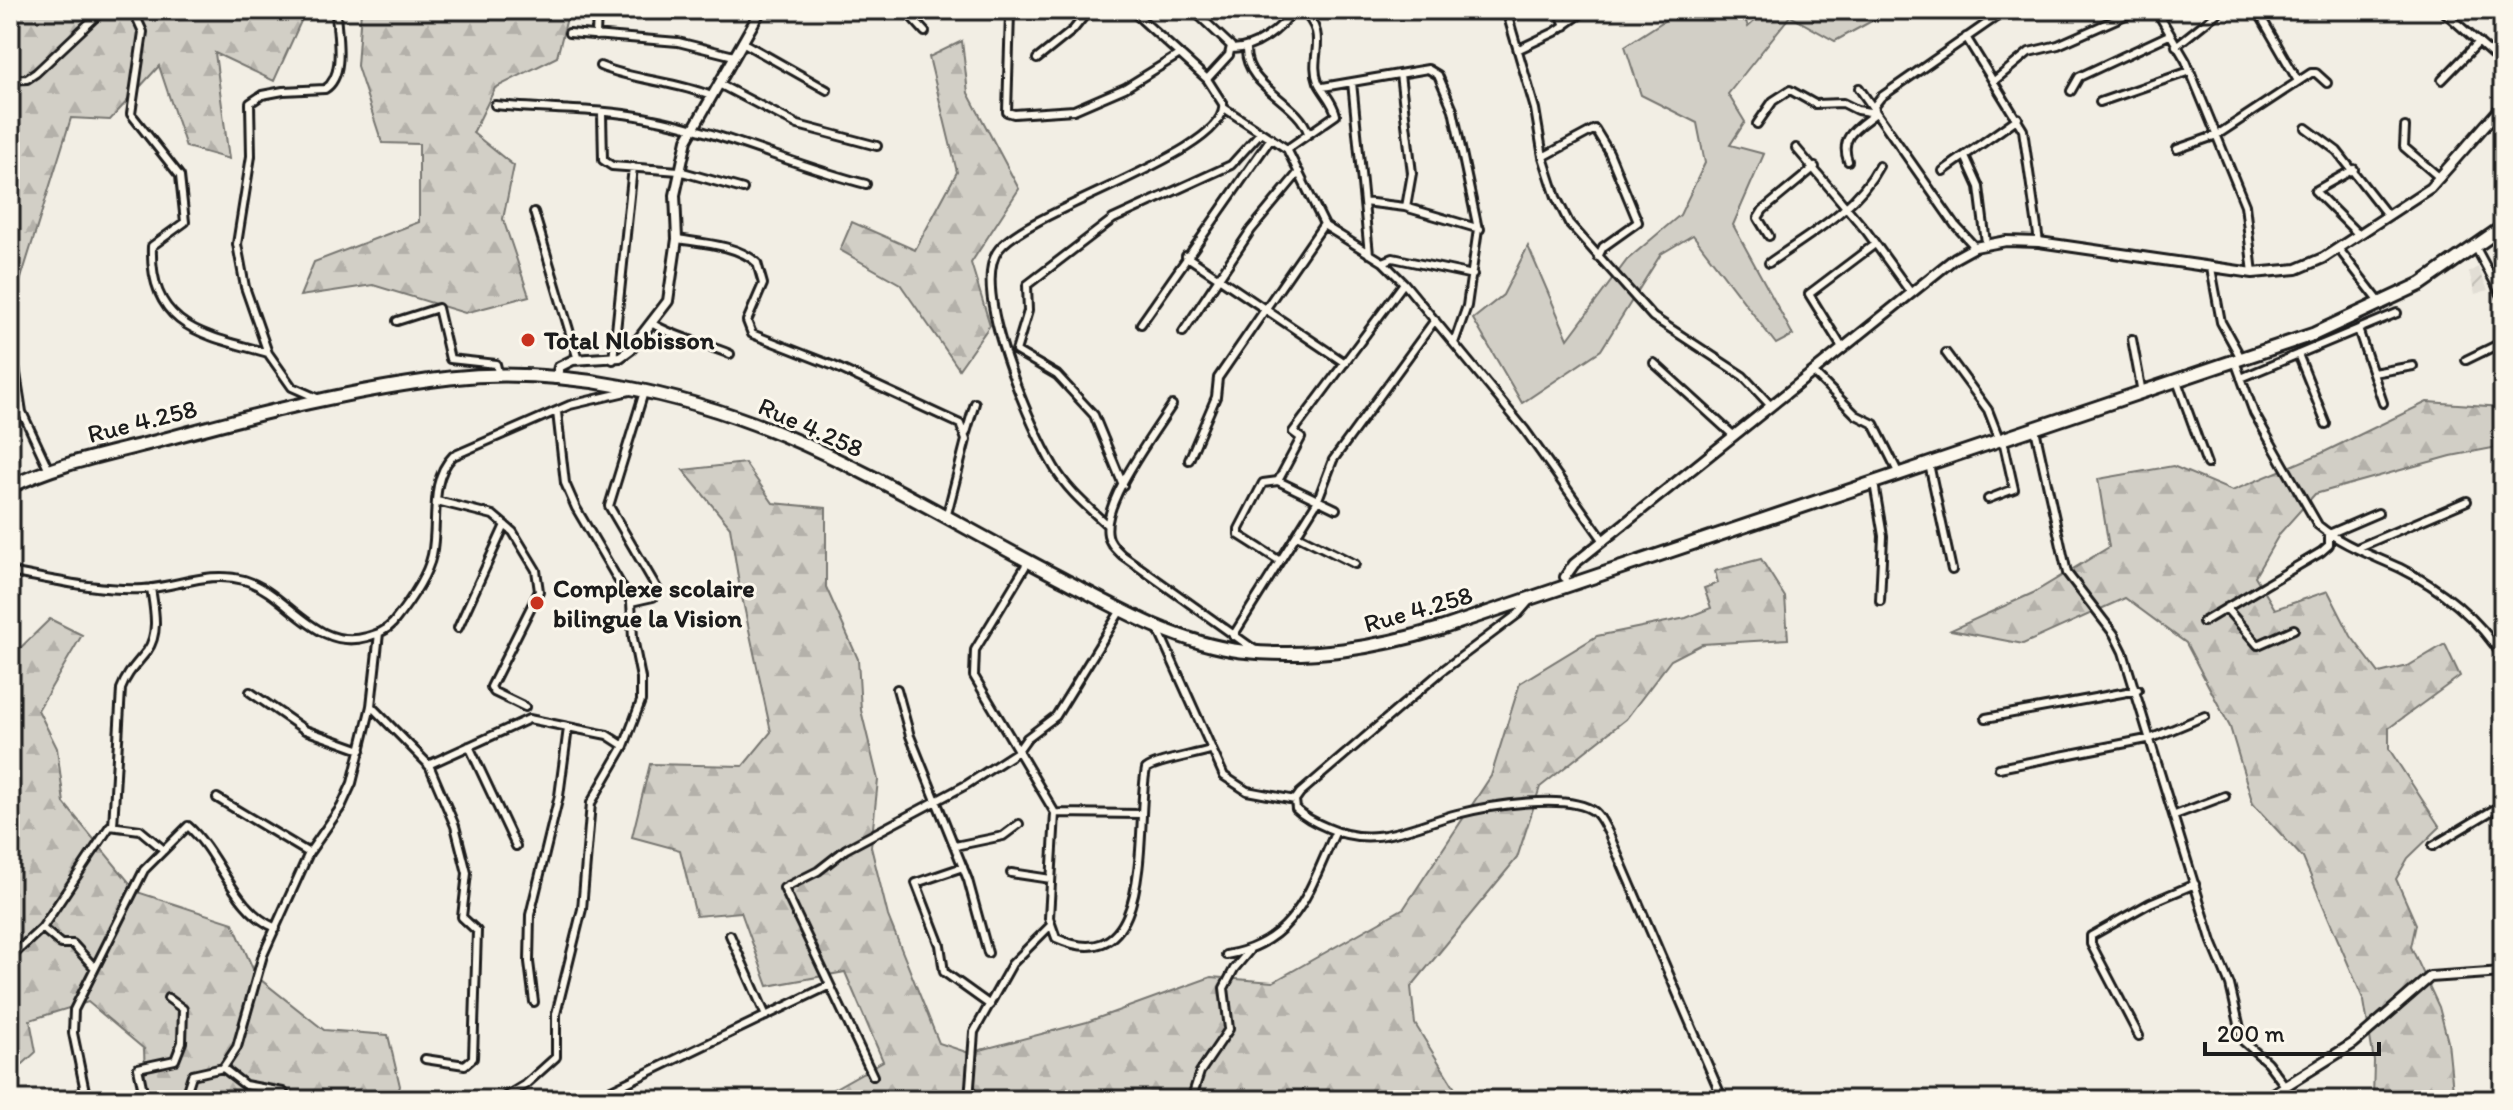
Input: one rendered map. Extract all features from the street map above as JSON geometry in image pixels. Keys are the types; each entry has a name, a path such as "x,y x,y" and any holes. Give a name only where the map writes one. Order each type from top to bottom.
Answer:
{"highway":[{"name":"Rue 4.258","path":"10,487 49,470 213,426 328,400 449,378 499,376 556,379 639,391 707,408 782,435 1156,626 1200,642 1258,652 1306,654 1382,645 1533,598 1564,582 1874,483 2314,334 2382,305 2476,248 2503,227"}],"main road":[{"path":"556,379 563,364 578,360 613,360 631,349 653,324 671,294 677,239 679,171 693,129 761,10"},
{"path":"1564,582 1574,564 1911,293 1975,247 1986,243 2039,242 2253,273 2297,269 2359,235 2440,178 2503,105"},
{"path":"2263,1100 2354,1043 2430,977 2503,972"}],"street":[{"path":"10,80 27,79 36,73 103,10"},
{"path":"133,10 143,32 131,114 180,176 185,222 152,246 152,264 160,292 180,323 202,335 268,353"},
{"path":"328,400 299,393 268,353 245,287 237,244 251,156 247,110 250,103 262,95 325,89 331,85 338,61 336,10"},
{"path":"596,36 597,10"},
{"path":"905,10 925,32"},
{"path":"1037,59 1073,30 1089,10"},
{"path":"1131,10 1207,79 1224,108 1287,149 1324,224 1383,262 1404,283 1525,430 1604,541"},
{"path":"1193,10 1230,43 1232,49"},
{"path":"1232,49 1246,49 1286,22 1293,10"},
{"path":"1287,149 1336,115 1318,82 1317,34 1310,18 1301,10"},
{"path":"1506,10 1519,49 1543,157 1556,197 1569,223 1653,317 1743,376 1771,406"},
{"path":"1559,10 1565,26"},
{"path":"1519,49 1565,26 1586,10"},
{"path":"1876,113 1874,106 1881,97 2006,10"},
{"path":"1994,81 2029,52 2058,45 2137,10"},
{"path":"2156,10 2190,71 2245,205 2253,273"},
{"path":"2176,46 2221,10"},
{"path":"2257,10 2298,81"},
{"path":"2442,10 2503,64"},
{"path":"1010,13 1007,112 1014,114 1074,110 1125,88 1180,54"},
{"path":"569,33 678,42 734,56"},
{"path":"2071,91 2079,77 2169,35"},
{"path":"1966,37 2018,118 2024,136 2039,242"},
{"path":"742,42 827,90"},
{"path":"2442,80 2479,42"},
{"path":"1207,79 1232,49"},
{"path":"1246,49 1246,56 1258,77 1278,101 1304,121 1308,133"},
{"path":"600,66 622,75 693,88 711,96"},
{"path":"1323,87 1428,69 1438,75 1453,110 1479,229 1473,275 1454,343"},
{"path":"2100,102 2190,71"},
{"path":"2177,149 2217,135 2314,72 2327,83"},
{"path":"1400,74 1412,173 1406,207"},
{"path":"1352,82 1369,254"},
{"path":"719,84 798,125 877,146"},
{"path":"1859,88 1948,216 1975,247"},
{"path":"1757,124 1773,101 1790,90 1815,104 1843,103 1857,110 1876,113"},
{"path":"495,105 646,117 866,184"},
{"path":"1107,525 1053,466 1010,378 992,281 996,253 1005,243 1055,211 1184,151 1221,117 1224,108"},
{"path":"1848,161 1843,147 1845,139 1876,113"},
{"path":"602,114 603,160 612,166 679,171 743,189"},
{"path":"1943,171 2018,118"},
{"path":"2405,127 2404,147 2440,178"},
{"path":"2306,128 2337,151 2354,169 2388,216"},
{"path":"1543,157 1595,129 1609,152 1638,222 1603,247 1598,257"},
{"path":"1123,485 1094,415 1057,375 1016,351 1028,311 1027,285 1113,219 1231,165 1261,132"},
{"path":"1141,324 1271,138"},
{"path":"1796,148 1815,167 1911,293"},
{"path":"1965,156 1979,187 1986,243"},
{"path":"1769,263 1845,208 1860,194 1879,166"},
{"path":"613,360 633,167"},
{"path":"1769,236 1758,218 1763,210 1815,167"},
{"path":"2354,169 2315,191 2359,235"},
{"path":"1183,332 1251,230 1299,172"},
{"path":"1364,202 1406,207 1479,229"},
{"path":"534,212 578,360"},
{"path":"1189,460 1216,397 1218,378 1264,306 1324,224"},
{"path":"677,239 747,255 757,263 763,284 747,321 752,334 939,412 960,424 966,433"},
{"path":"1843,349 1809,294 1875,244"},
{"path":"2338,248 2382,305"},
{"path":"2476,248 2503,298"},
{"path":"1186,256 1345,363"},
{"path":"1383,262 1393,258 1473,275"},
{"path":"2211,268 2221,322 2238,360 2254,413 2303,504 2329,534 2427,585 2472,619 2500,647 2503,658"},
{"path":"1278,481 1301,438 1293,432 1404,283"},
{"path":"397,321 438,308 450,359 449,378"},
{"path":"2241,378 2397,313"},
{"path":"1233,636 1317,502 1333,460 1435,320"},
{"path":"653,324 677,338 706,344 730,354"},
{"path":"2358,329 2383,403"},
{"path":"10,335 22,412 49,470"},
{"path":"2132,339 2142,393"},
{"path":"2466,360 2503,342"},
{"path":"1946,353 1988,410 2002,440 2014,489 1988,499"},
{"path":"2298,354 2326,424"},
{"path":"450,359 455,363 496,364 499,376"},
{"path":"1654,363 1733,435"},
{"path":"2373,373 2413,366"},
{"path":"1813,372 1856,415 1874,424 1899,474"},
{"path":"2177,381 2207,464"},
{"path":"10,572 115,589 151,588 214,576 230,577 256,585 319,631 334,638 363,638 379,633 393,622 428,569 433,551 440,473 453,456 577,402 639,391 609,506 658,590 653,597 631,602"},
{"path":"946,518 975,403"},
{"path":"1172,405 1123,485 1107,525 1108,538 1122,555 1258,652"},
{"path":"500,1100 525,1085 556,1057 556,1014 582,909 591,803 624,746 641,701 631,602 576,508 565,483 557,412"},
{"path":"2035,429 2067,573 2120,643 2138,690 2214,949 2230,985 2239,1032 2249,1049 2267,1062 2287,1087"},
{"path":"1929,464 1952,570"},
{"path":"1280,561 1243,540 1239,529 1263,483 1278,481 1336,509"},
{"path":"1874,483 1883,536 1880,601"},
{"path":"437,501 482,511 505,525 536,570 539,591 491,687 494,692 525,707"},
{"path":"2357,548 2467,501"},
{"path":"2329,534 2378,513"},
{"path":"458,628 505,525"},
{"path":"2203,622 2321,552 2329,545 2329,534"},
{"path":"1297,535 1355,564"},
{"path":"1028,562 975,650 974,676 1020,749 1055,813 1050,926 1056,938 1077,945 1095,945 1118,930 1135,899 1140,876 1145,776 1150,765 1210,750"},
{"path":"113,826 121,689 127,673 149,648 156,620 151,588"},
{"path":"1295,800 1442,671 1513,618 1533,598"},
{"path":"2226,608 2258,645 2294,629"},
{"path":"873,1076 784,888 1020,749 1032,734 1056,716 1121,610"},
{"path":"1156,626 1224,776 1235,786 1295,800"},
{"path":"184,1100 192,1075 223,1068 237,1047 255,981 276,928 309,853 341,807 361,750 371,706 379,633"},
{"path":"897,689 906,726 963,867 988,953"},
{"path":"1986,718 2138,690"},
{"path":"250,692 305,730 361,750"},
{"path":"371,706 428,765 455,826 467,873 462,917 477,931 477,1023 473,1058 465,1065 425,1059"},
{"path":"1999,768 2152,738 2205,716"},
{"path":"428,765 529,719 607,735 624,746"},
{"path":"534,1002 529,962 530,915 559,796 568,728"},
{"path":"469,746 516,846"},
{"path":"2175,815 2225,796"},
{"path":"217,798 309,853"},
{"path":"1295,800 1303,816 1336,831 1374,838 1457,814 1563,801 1594,811 1608,832 1723,1100"},
{"path":"2433,846 2503,804"},
{"path":"1055,813 1142,814"},
{"path":"955,846 1003,836 1019,824"},
{"path":"10,953 14,954 42,928 110,826 140,830 164,850"},
{"path":"66,1100 85,1091 73,1033 74,1010 144,870 188,826 201,838 235,890 261,920 276,928"},
{"path":"1191,1100 1200,1072 1229,1029 1224,988 1234,969 1249,951 1286,927 1296,916 1336,831"},
{"path":"963,867 916,883 940,945 944,972 990,1005"},
{"path":"1011,873 1051,879"},
{"path":"2139,1036 2091,944 2091,936 2150,903 2195,884"},
{"path":"969,1100 974,1032 1012,964 1050,926"},
{"path":"42,928 61,944 73,944 94,967"},
{"path":"730,935 766,1016"},
{"path":"1226,955 1249,951"},
{"path":"599,1100 599,1096 828,986"},
{"path":"145,1100 138,1068 175,1060 182,1042 183,1009 168,998"},
{"path":"223,1068 245,1085 283,1092 288,1100"}],"shaded area":[{"path":"2478,267 2488,290 2475,294 2469,272"}],"green space":[{"path":"10,10 306,10 274,81 215,53 229,159 186,147 159,66 110,120 71,118 10,314"},
{"path":"361,10 569,10 557,57 495,88 473,133 514,166 503,219 529,296 465,313 373,285 300,296 314,262 419,222 419,144 382,143 357,66"},
{"path":"1681,10 1742,10 1748,27 1767,10 1892,10 1835,41 1790,16 1728,94 1745,122 1730,145 1764,154 1733,225 1793,335 1776,344 1693,235 1661,254 1601,350 1522,403 1473,319 1503,295 1528,246 1568,339 1627,260 1680,215 1705,163 1697,123 1641,95 1625,46"},
{"path":"962,41 968,93 1019,189 971,263 990,325 959,369 900,284 840,250 852,222 915,250 957,172 929,57"},
{"path":"2427,402 2503,407 2503,446 2451,456 2315,494 2280,533 2255,576 2275,609 2328,591 2351,636 2379,673 2408,666 2445,644 2460,676 2389,728 2389,749 2440,827 2408,858 2396,879 2416,924 2411,947 2439,1007 2448,1042 2454,1100 2373,1100 2374,1061 2364,1001 2303,858 2253,804 2230,727 2186,643 2125,598 2023,644 1951,630 2033,593 2109,547 2098,479 2173,466 2232,491 2322,453"},
{"path":"745,463 773,503 826,508 826,587 858,659 861,710 878,780 871,847 888,916 939,1043 969,1053 1087,1022 1211,977 1273,982 1404,908 1491,776 1520,683 1597,636 1686,618 1711,608 1704,588 1718,583 1715,571 1761,559 1785,597 1788,639 1702,644 1671,660 1626,719 1540,787 1517,858 1411,987 1415,1024 1462,1100 814,1100 883,1061 845,972 768,986 741,912 696,916 680,850 632,837 650,764 743,766 771,732 730,527 683,470"},
{"path":"50,619 82,635 38,710 57,748 64,803 137,892 233,923 256,976 324,1030 388,1035 400,1086 396,1100 146,1100 144,1049 88,1002 30,1020 36,1052 10,1076 10,658"}],"place":[{"name":"Total Nlobisson","path":"528,340"},
{"name":"Complexe scolaire bilingue la Vision","path":"537,603"}]}
